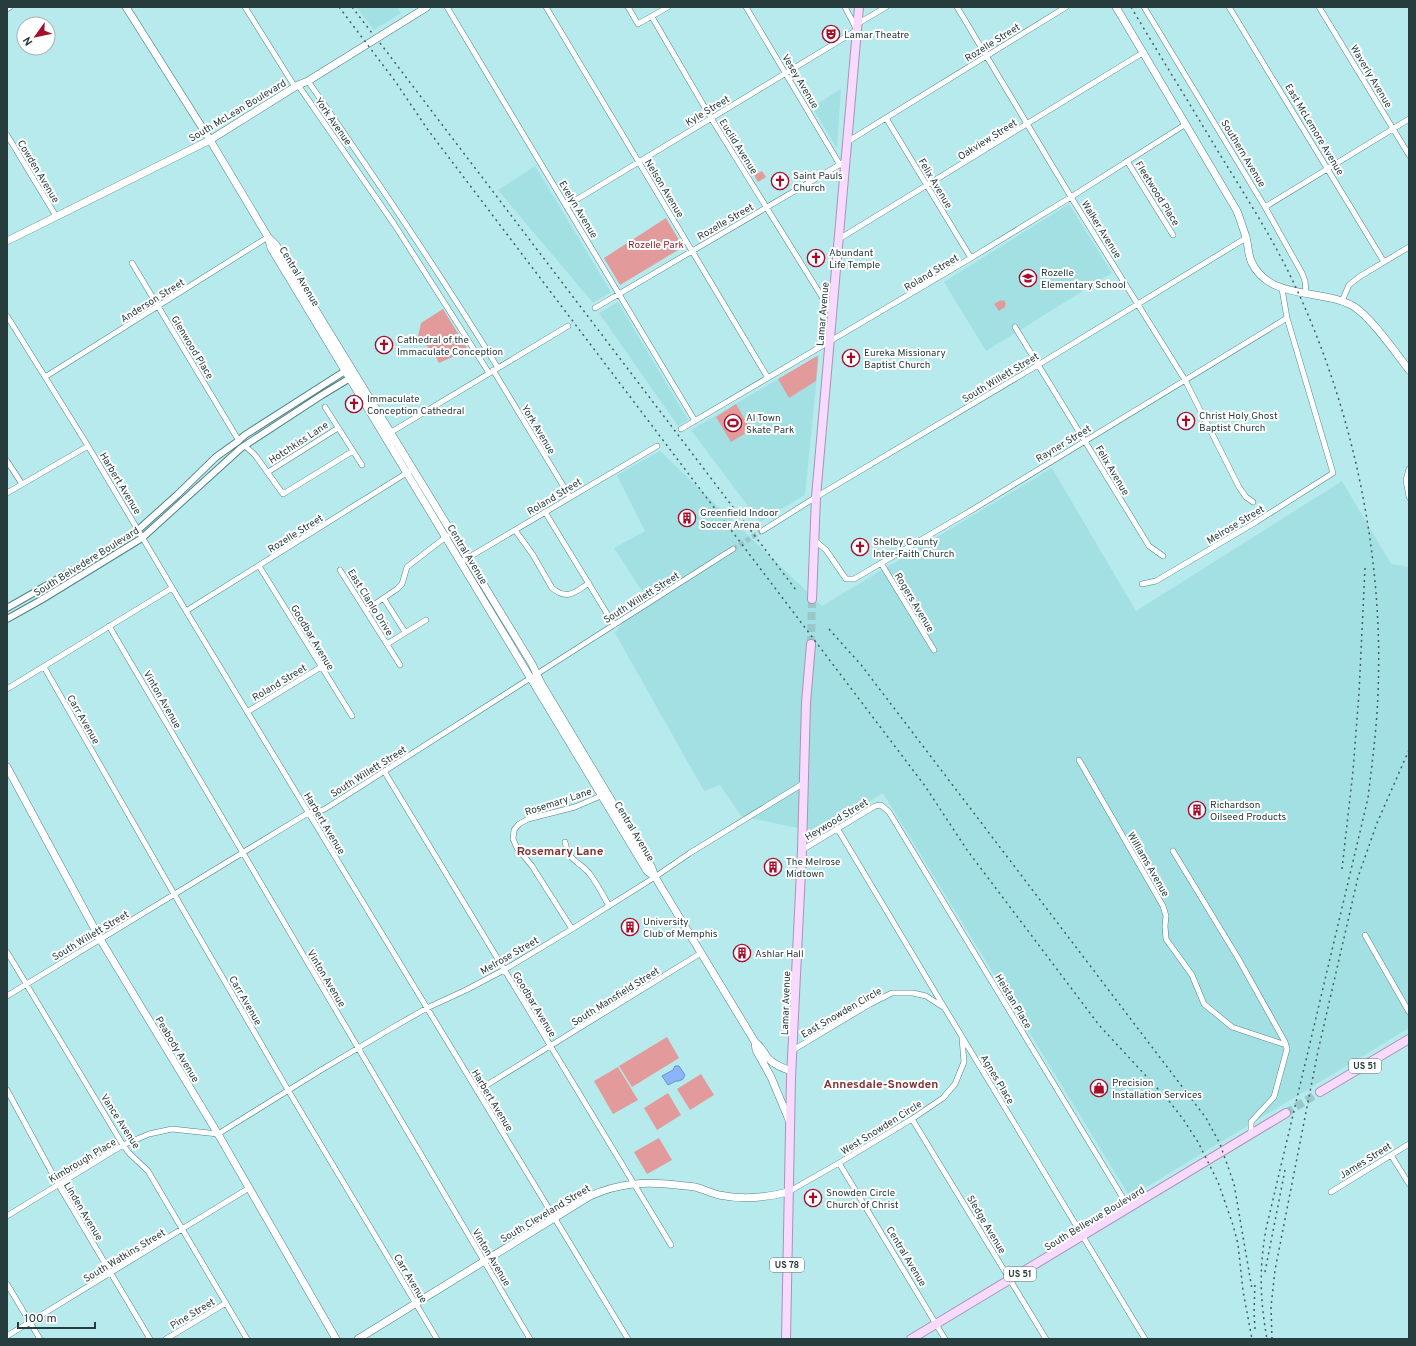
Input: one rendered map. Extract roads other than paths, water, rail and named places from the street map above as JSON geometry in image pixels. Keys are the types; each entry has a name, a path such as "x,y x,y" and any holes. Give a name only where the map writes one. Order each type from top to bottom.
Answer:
{"main road":[{"name":"Central Avenue","path":"126,7 210,140 268,237 271,248 349,371 449,535 604,794 647,871 655,877 755,1042 762,1047 768,1058 777,1065 791,1071"},
{"name":"South McLean Boulevard","path":"7,241 210,140 428,7"},
{"name":"Lamar Avenue","path":"812,599 816,498 839,239 842,164 846,142 859,7"},
{"path":"1116,7 1237,210 1246,238 1250,260 1257,271 1268,281 1282,289 1342,300 1355,307 1367,317 1409,370"},
{"name":"Central Avenue","path":"349,371 350,378 388,434"},
{"name":"Lamar Avenue","path":"786,1339 791,1071 802,850 806,703 811,644"},
{"name":"Peabody Avenue","path":"7,767 100,939 218,1134 336,1339"},
{"name":"US 51","path":"1320,1092 1409,1040"},
{"name":"Central Avenue","path":"755,1042 756,1050 771,1077 790,1121"},
{"name":"South Bellevue Boulevard","path":"911,1339 1286,1113"},
{"name":"South Cleveland Street","path":"358,1339 590,1196 602,1191 632,1183 664,1183 694,1187 718,1195 743,1198 770,1197 788,1192"}],"street":[{"name":"York Avenue","path":"245,7 297,86 394,224 432,284 493,370"},
{"name":"Evelyn Avenue","path":"447,7 695,421"},
{"name":"Nelson Avenue","path":"546,7 768,378"},
{"path":"628,7 638,24 668,7"},
{"name":"Vesey Avenue","path":"746,7 842,164"},
{"path":"845,7 857,27"},
{"name":"Kyle Street","path":"566,206 786,73 886,7"},
{"name":"Walker Avenue","path":"957,7 1071,197 1185,380 1239,487 1246,496 1254,502"},
{"name":"Rozelle Street","path":"846,142 1066,7"},
{"name":"Southern Avenue","path":"1144,7 1302,273 1305,280 1306,293"},
{"name":"East McLemore Avenue","path":"1229,7 1384,262"},
{"name":"Waverly Avenue","path":"1319,7 1409,155"},
{"name":"Euclid Avenue","path":"652,17 711,118 832,314"},
{"name":"Oakview Street","path":"839,239 1144,52"},
{"name":"York Avenue","path":"308,81 442,278 493,370 570,497"},
{"name":"Felix Avenue","path":"886,118 971,258"},
{"path":"1264,207 1409,120"},
{"name":"Roland Street","path":"682,430 971,258 1186,124"},
{"name":"Cowden Avenue","path":"7,135 56,216"},
{"name":"Fleetwood Place","path":"1127,161 1173,235"},
{"path":"356,168 364,162"},
{"name":"Rozelle Street","path":"595,308 842,164"},
{"path":"394,224 402,218"},
{"name":"Anderson Street","path":"45,377 268,237"},
{"name":"South Willett Street","path":"762,531 1246,238"},
{"path":"1342,300 1349,285 1359,277 1409,247"},
{"name":"Glenwood Place","path":"132,263 239,441"},
{"path":"432,284 442,278"},
{"path":"1282,289 1287,318"},
{"name":"Harbert Avenue","path":"7,316 88,446 308,813 628,1339"},
{"name":"Rayner Street","path":"814,540 826,550 846,579 854,579 1287,318"},
{"name":"Melrose Street","path":"1142,584 1156,581 1256,522 1333,473 1287,318"},
{"path":"388,434 568,326"},
{"name":"Felix Avenue","path":"1015,327 1149,546 1163,556"},
{"name":"South Belvedere Boulevard","path":"7,608 100,555 138,530 216,457 254,429 349,371"},
{"name":"South Belvedere Boulevard","path":"7,619 41,600 142,538 244,446 350,378"},
{"path":"325,407 362,465"},
{"name":"Hotchkiss Lane","path":"268,472 338,428"},
{"path":"239,441 245,441 244,446 255,455 283,494 353,451"},
{"path":"7,493 88,446"},
{"name":"Roland Street","path":"464,560 657,446"},
{"path":"7,461 22,484"},
{"path":"1409,469 1406,480 1409,497"},
{"name":"Rozelle Street","path":"186,611 410,471"},
{"path":"545,512 614,625"},
{"path":"515,530 533,555 552,588 560,594 572,595 589,583"},
{"path":"366,610 397,589 402,584 407,567 449,535"},
{"name":"South Willett Street","path":"7,996 308,813 325,809 733,549"},
{"name":"Rogers Avenue","path":"881,563 934,650"},
{"name":"Goodbar Avenue","path":"259,566 352,716"},
{"name":"East Clanlo Drive","path":"340,570 400,666"},
{"path":"7,689 172,588"},
{"path":"36,592 41,600"},
{"path":"384,599 405,632"},
{"name":"East Clanlo Drive","path":"386,644 426,620"},
{"name":"Vinton Avenue","path":"109,626 530,1339"},
{"name":"Carr Avenue","path":"44,667 288,1090 437,1339"},
{"name":"Roland Street","path":"247,712 321,667"},
{"name":"Williams Avenue","path":"1079,760 1163,906 1166,916 1166,939 1192,975 1204,1004 1232,1027 1286,1045"},
{"name":"Goodbar Avenue","path":"384,771 632,1183 671,1245"},
{"name":"Melrose Street","path":"218,1134 288,1090 426,1008 466,990 504,970 610,906 690,853 804,783"},
{"name":"Rosemary Lane","path":"572,929 532,866 517,848 513,839 514,830 519,824 528,819 575,807 604,794"},
{"name":"Heywood Street","path":"802,850 875,806 881,805"},
{"name":"Heistan Place","path":"881,805 889,812 1129,1208"},
{"name":"Agnes Place","path":"838,828 944,1007 1145,1339"},
{"path":"564,842 567,852 589,873 610,906"},
{"path":"1173,851 1239,961 1286,1045 1287,1049 1274,1097 1251,1122 1251,1134"},
{"path":"1365,935 1409,1012"},
{"name":"Vance Avenue","path":"7,952 123,1146 148,1171 247,1339"},
{"name":"South Mansfield Street","path":"478,1091 701,953"},
{"name":"East Snowden Circle","path":"793,1050 870,1004 892,993 913,992 926,996 944,1007"},
{"name":"West Snowden Circle","path":"788,1192 912,1119 943,1098 955,1084 964,1062 962,1036"},
{"name":"Linden Avenue","path":"7,1090 58,1184 150,1339"},
{"name":"Sledge Avenue","path":"912,1119 1046,1339"},
{"name":"Kimbrough Place","path":"7,1216 123,1146 149,1134 172,1130 218,1134"},
{"name":"James Street","path":"1331,1192 1409,1144"},
{"path":"1391,1155 1409,1184"},
{"name":"Central Avenue","path":"839,1163 945,1339"},
{"name":"South Watkins Street","path":"7,1336 249,1188"},
{"path":"7,1284 40,1339"},
{"name":"Pine Street","path":"166,1339 226,1303"}],"water":[{"path":"675,1066 679,1066 685,1075 683,1079 668,1085 662,1076 673,1070"}],"tunnel":[{"path":"733,549 762,531"},
{"path":"811,644 812,599"},
{"path":"1286,1113 1320,1092"}],"railway":[{"path":"339,7 395,81 428,130 925,786 967,850 1099,1025 1169,1101 1183,1119 1198,1142 1218,1182 1233,1225 1238,1244 1243,1291 1252,1339"},
{"path":"352,7 372,33"},
{"path":"1131,7 1262,224 1286,267 1309,316 1328,367 1345,420 1358,474 1368,528 1375,583 1378,638 1378,692 1368,798 1266,1229 1262,1257 1261,1284 1267,1339"},
{"path":"380,43 796,590"},
{"path":"1342,869 1353,771 1359,693 1365,568"},
{"path":"829,629 862,666 1206,1118 1220,1144 1234,1184 1252,1289"},
{"path":"1272,1339 1271,1307 1275,1270 1318,1051 1358,877 1377,823 1409,750"},
{"path":"1265,1272 1285,1170"},
{"path":"1255,1281 1255,1329"}],"place":[{"name":"Lamar Theatre","path":"831,34"},
{"name":"Saint Pauls Church","path":"780,181"},
{"name":"Abundant Life Temple","path":"816,258"},
{"name":"Rozelle Elementary School","path":"1028,278"},
{"name":"Cathedral of the Immaculate Conception","path":"384,345"},
{"name":"Eureka Missionary Baptist Church","path":"851,358"},
{"name":"Immaculate Conception Cathedral","path":"354,404"},
{"name":"Christ Holy Ghost Baptist Church","path":"1186,421"},
{"name":"Al Town Skate Park","path":"733,423"},
{"name":"Greenfield Indoor Soccer Arena","path":"687,518"},
{"name":"Shelby County Inter-Faith Church","path":"860,547"},
{"name":"Richardson Oilseed Products","path":"1197,810"},
{"name":"The Melrose Midtown","path":"773,867"},
{"name":"University Club of Memphis","path":"630,927"},
{"name":"Ashlar Hall","path":"742,953"},
{"name":"Precision Installation Services","path":"1099,1088"},
{"name":"Snowden Circle Church of Christ","path":"813,1198"}],"district":[{"name":"Rosemary Lane","path":"560,851"},
{"name":"Annesdale-Snowden","path":"881,1084"}],"park label":[{"name":"Rozelle Park","path":"656,244"}]}
